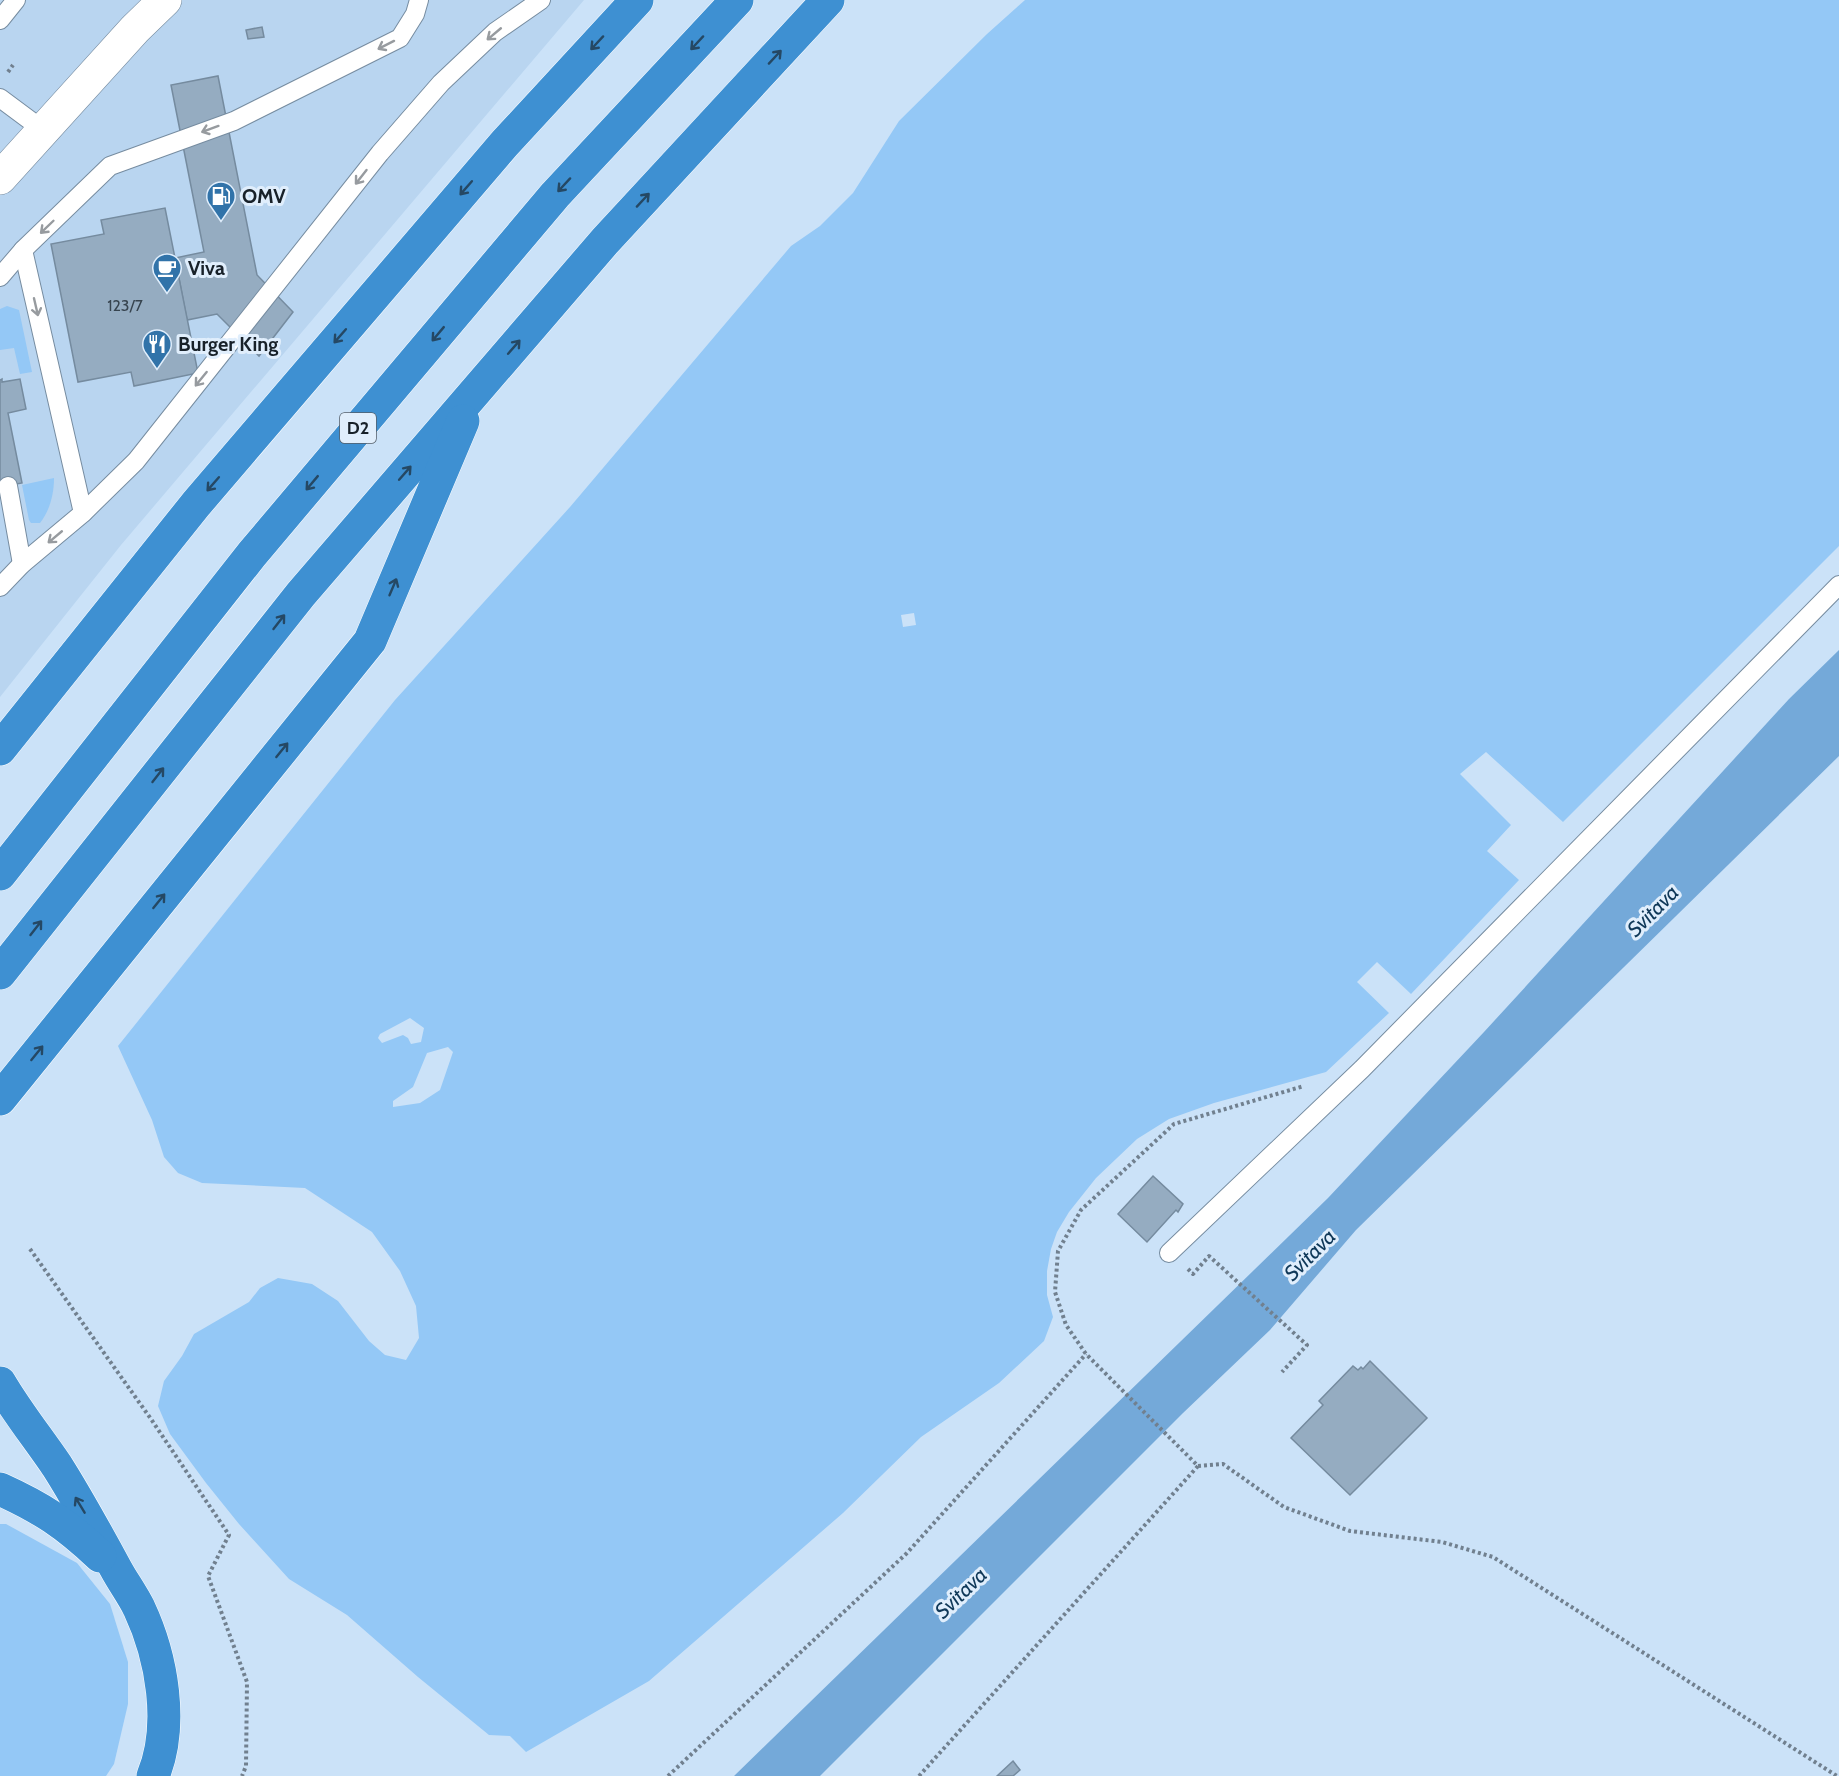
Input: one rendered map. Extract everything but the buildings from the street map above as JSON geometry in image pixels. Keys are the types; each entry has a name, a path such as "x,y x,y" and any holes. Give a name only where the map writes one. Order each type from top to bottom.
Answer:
{"highway":[{"path":"0,749 211,486 504,143 637,0"},
{"name":"D2","path":"0,874 259,545 555,195 737,0"},
{"path":"0,973 301,594 605,241 828,0"},
{"path":"0,1099 370,641 476,391"},
{"path":"0,1383 92,1524 138,1606 148,1630 156,1651 164,1694 163,1734 153,1776"},
{"path":"0,1489 31,1503 55,1518 119,1574"}],"street":[{"path":"0,178 135,28 165,0"}],"lane":[{"path":"0,20 16,0"},
{"path":"0,277 23,250 110,166 234,121 400,38 415,14 419,0"},
{"path":"0,587 22,564 83,513 136,461 380,153 441,83 495,32 541,0"},
{"path":"0,98 43,130"},
{"path":"23,250 83,513"},
{"path":"8,486 22,564"},
{"path":"1169,1253 1362,1069 1839,585"}],"path":[{"path":"1198,1466 1086,1354 1066,1326 1054,1292 1058,1251 1081,1210 1174,1124 1307,1085"},
{"path":"30,1249 151,1419 229,1535 208,1576 247,1682 246,1766 242,1776"},
{"path":"1209,1256 1306,1345 1282,1372"},
{"path":"668,1776 907,1553 1086,1354"},
{"path":"918,1776 1198,1466 1223,1464 1284,1507 1350,1531 1442,1542 1493,1557 1837,1776"}],"shaded area":[{"path":"0,0 584,0 121,545 0,697"},
{"path":"1025,0 1839,0 1839,546 1563,822 1486,752 1460,774 1511,825 1487,851 1519,880 1411,994 1377,962 1357,982 1389,1013 1326,1072 1214,1103 1169,1119 1137,1139 1096,1178 1069,1212 1057,1232 1047,1271 1047,1295 1053,1317 1044,1341 999,1383 921,1437 843,1513 649,1681 526,1752 510,1736 489,1735 347,1615 289,1579 239,1524 170,1434 158,1406 164,1381 194,1334 249,1302 260,1288 278,1278 312,1284 338,1301 369,1341 385,1355 406,1360 419,1338 416,1306 400,1271 372,1232 305,1188 202,1183 178,1173 164,1157 152,1120 118,1046 395,700 570,507 791,246 820,226 853,193 899,121","holes":["914,613 916,625 903,627 901,615","410,1018 424,1028 421,1042 411,1044 403,1035 382,1043 378,1038 380,1034","448,1047 453,1052 440,1090 420,1103 393,1107 393,1101 413,1087 427,1053"]},
{"path":"7,306 19,310 32,372 20,374 14,348 0,350 0,309"},
{"path":"54,478 52,496 46,513 40,523 31,523 22,485"},
{"path":"0,1524 6,1524 77,1563 110,1604 128,1662 128,1704 114,1764 106,1776 0,1776"}],"water":[{"name":"Svitava","path":"1839,650 1839,756 1356,1230 1270,1330 1183,1413 820,1776 734,1776 1328,1198 1484,1032 1789,699"}],"place":[{"name":"OMV","path":"221,222"},
{"name":"Viva","path":"167,294"},
{"name":"Burger King","path":"157,370"}]}
